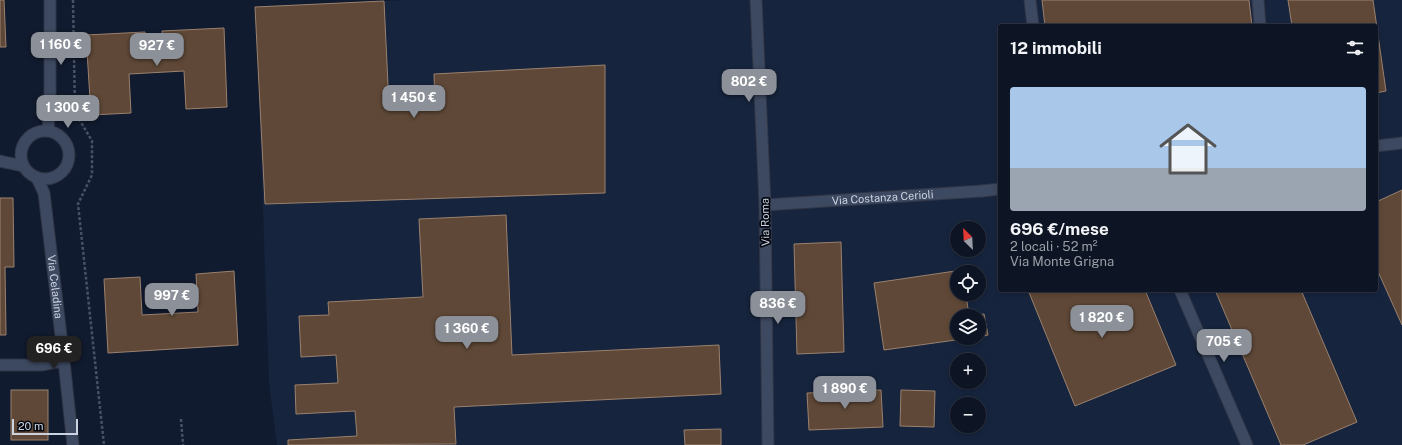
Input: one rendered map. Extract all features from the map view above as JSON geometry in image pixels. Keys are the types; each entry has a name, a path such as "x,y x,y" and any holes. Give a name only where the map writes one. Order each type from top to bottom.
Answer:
{"street":[{"path":"48,131 50,100 50,0"},
{"name":"Via Roma","path":"756,0 765,205 768,445"},
{"path":"1030,0 1033,24"},
{"path":"1258,0 1260,24"},
{"path":"48,131 63,139 69,156 66,167 59,175 48,179 37,178 31,176 23,166 21,152 23,145 33,134 48,131"},
{"path":"1378,146 1402,142"},
{"path":"0,161 23,166"},
{"name":"Via Celadina","path":"37,178 44,193 73,445"},
{"name":"Via Costanza Cerioli","path":"765,205 998,189"},
{"path":"1181,292 1247,445"},
{"path":"0,365 41,365 64,361"}],"path":[{"path":"73,0 75,112 92,141 92,175 78,204 104,445"},
{"path":"181,419 183,445"}],"shaded area":[{"path":"405,0 1402,0 1402,445 277,445 269,383 256,7"}],"building":[{"path":"0,0 4,0 6,47 0,47"},
{"path":"1042,0 1249,0 1252,24 1045,24"},
{"path":"1288,0 1373,0 1376,24 1292,24"},
{"path":"384,1 389,106 435,104 434,74 605,65 605,193 265,204 255,7"},
{"path":"224,28 227,107 186,109 184,71 129,74 131,113 91,115 86,35 145,32 146,46 163,45 162,31"},
{"path":"1378,35 1386,91 1378,93"},
{"path":"1402,190 1402,325 1378,271 1378,201"},
{"path":"0,198 13,198 14,267 5,267 6,335 0,335"},
{"path":"506,215 512,355 719,345 721,394 454,407 456,444 288,445 288,440 357,436 355,411 296,414 295,385 338,383 336,355 301,357 299,316 329,315 328,302 423,297 419,219"},
{"path":"841,242 844,352 797,354 794,244"},
{"path":"234,271 238,345 108,353 104,279 140,277 142,315 198,312 196,274"},
{"path":"950,272 950,301 967,301 968,309 950,309 950,341 884,350 874,283"},
{"path":"1029,292 1146,292 1176,365 1075,406"},
{"path":"1216,292 1302,292 1357,422 1303,445 1281,445"},
{"path":"986,324 988,335 986,335"},
{"path":"11,390 48,390 48,440 11,440"},
{"path":"881,390 883,427 809,430 807,393"},
{"path":"901,390 935,391 934,427 900,426"},
{"path":"721,429 721,445 685,445 684,430"}]}
